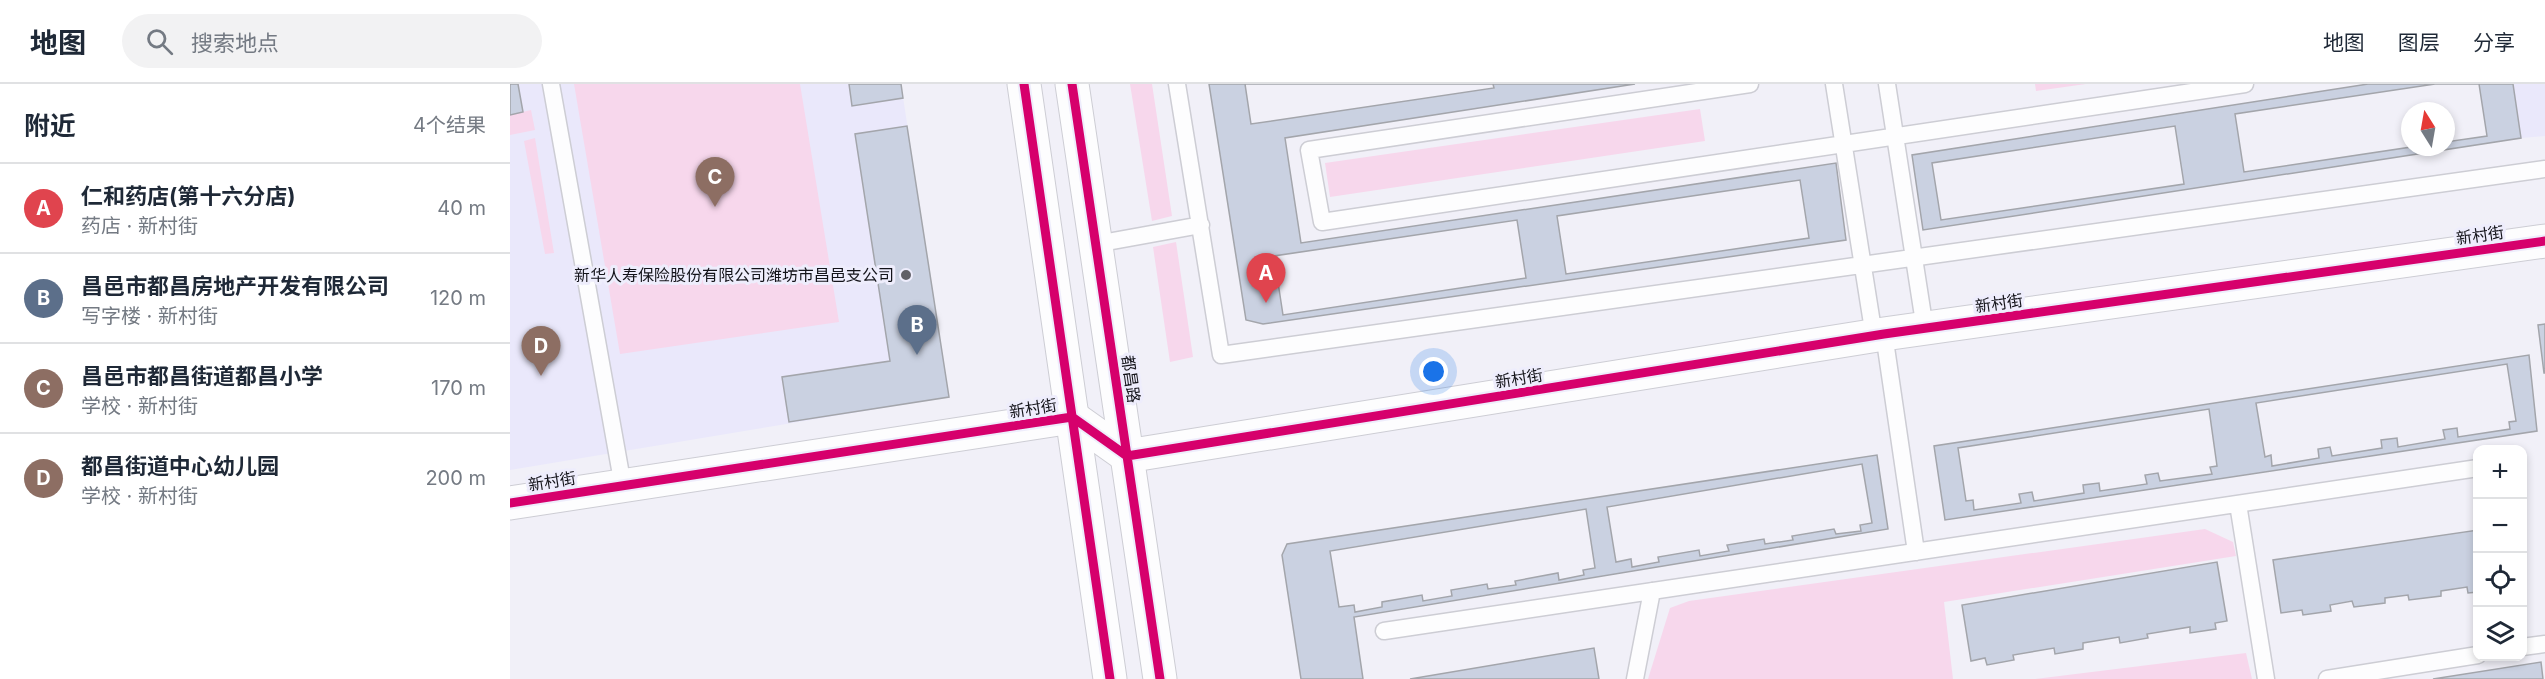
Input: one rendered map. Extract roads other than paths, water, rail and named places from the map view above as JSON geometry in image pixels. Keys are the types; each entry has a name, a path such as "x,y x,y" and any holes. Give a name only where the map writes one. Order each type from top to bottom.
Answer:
{"street":[{"path":"1024,84 1110,679"},
{"name":"都昌路","path":"1072,84 1160,679"},
{"name":"新村街","path":"510,503 1072,417 1127,456 1879,335 2545,241"}],"lane":[{"path":"551,84 623,486"},
{"path":"1177,84 1221,355 2545,169"},
{"path":"1750,84 1310,150 1322,222 2245,84"},
{"path":"1834,84 1862,265 1879,335 1916,552"},
{"path":"1887,84 1925,329"},
{"path":"1096,244 1201,225"},
{"path":"1384,631 2473,469"},
{"path":"2238,504 2266,679"},
{"path":"1635,679 1652,591"},
{"path":"2527,646 2545,644"},
{"path":"2328,679 2473,656"}],"place":[{"name":"昌邑市都昌街道都昌小学","path":"715,207"},
{"name":"新华人寿保险股份有限公司潍坊市昌邑支公司","path":"906,275"},
{"name":"仁和药店(第十六分店)","path":"1266,303"},
{"name":"昌邑市都昌房地产开发有限公司","path":"917,355"},
{"name":"都昌街道中心幼儿园","path":"541,376"}]}
